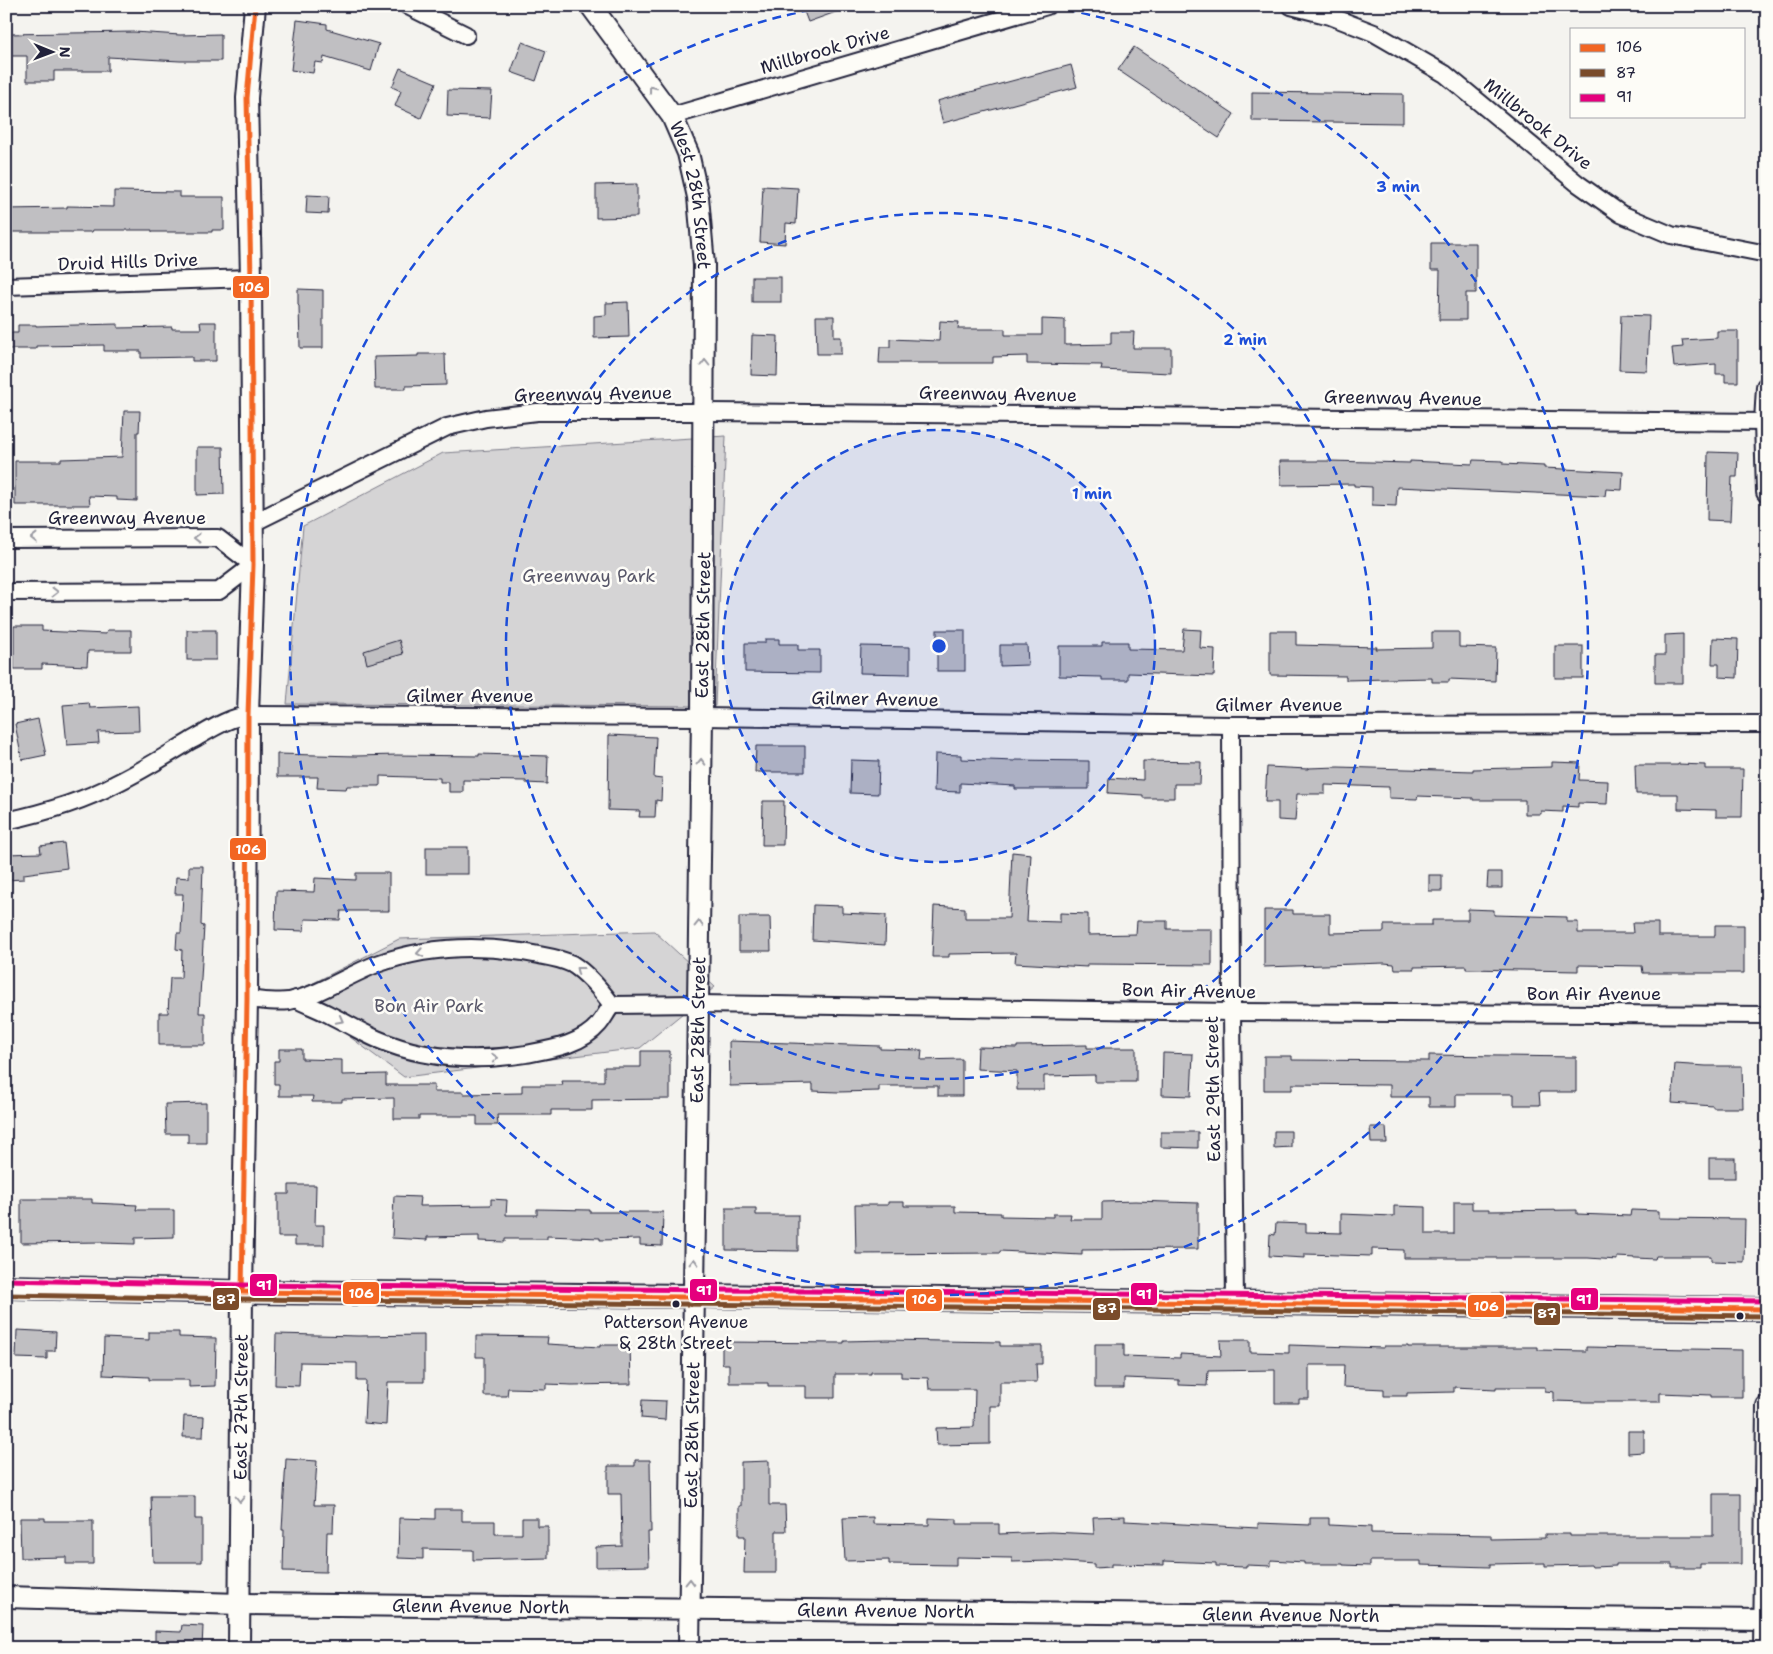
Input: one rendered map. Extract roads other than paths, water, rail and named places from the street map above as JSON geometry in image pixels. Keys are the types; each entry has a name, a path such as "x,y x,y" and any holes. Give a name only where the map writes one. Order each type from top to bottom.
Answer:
{"main road":[{"path":"6,1287 242,1292 1767,1309"}],"street":[{"name":"East 27th Street","path":"239,1648 247,999 248,715 254,565 247,98 255,6"},
{"path":"408,6 466,35"},
{"name":"West 28th Street","path":"591,6 672,116 688,153 698,197 704,265 705,412"},
{"name":"Millbrook Drive","path":"672,116 1047,6"},
{"name":"Millbrook Drive","path":"1290,6 1330,16 1374,33 1445,74 1577,183 1620,214 1671,235 1767,254"},
{"name":"Druid Hills Drive","path":"6,286 251,278"},
{"path":"1767,387 1767,492"},
{"name":"Greenway Avenue","path":"253,522 447,427 486,418 537,412 1766,422"},
{"name":"East 28th Street","path":"689,1648 705,412"},
{"name":"Greenway Avenue","path":"6,538 218,538 254,565"},
{"path":"6,592 219,591 254,565"},
{"name":"Gilmer Avenue","path":"6,821 29,816 76,801 114,785 214,727 236,716 248,715 702,717 1231,725 1767,724"},
{"name":"East 29th Street","path":"1231,725 1235,1303"},
{"path":"247,999 287,1001 296,999 377,964 408,955 441,949 474,947 515,950 571,964 584,974 612,1005 599,1024 586,1035 572,1043 548,1050 499,1058 466,1059 441,1057 409,1050 378,1040 296,999"},
{"name":"Bon Air Avenue","path":"612,1005 698,1004 1232,1012 1767,1015"},
{"path":"1764,1648 1766,1620 1767,1406"},
{"name":"Glenn Avenue North","path":"6,1596 240,1604 1766,1620"}],"place":[{"name":"Patterson Avenue & 28th Street","path":"676,1304"}],"park label":[{"name":"Greenway Park","path":"589,576"},
{"name":"Bon Air Park","path":"429,1006"}]}
